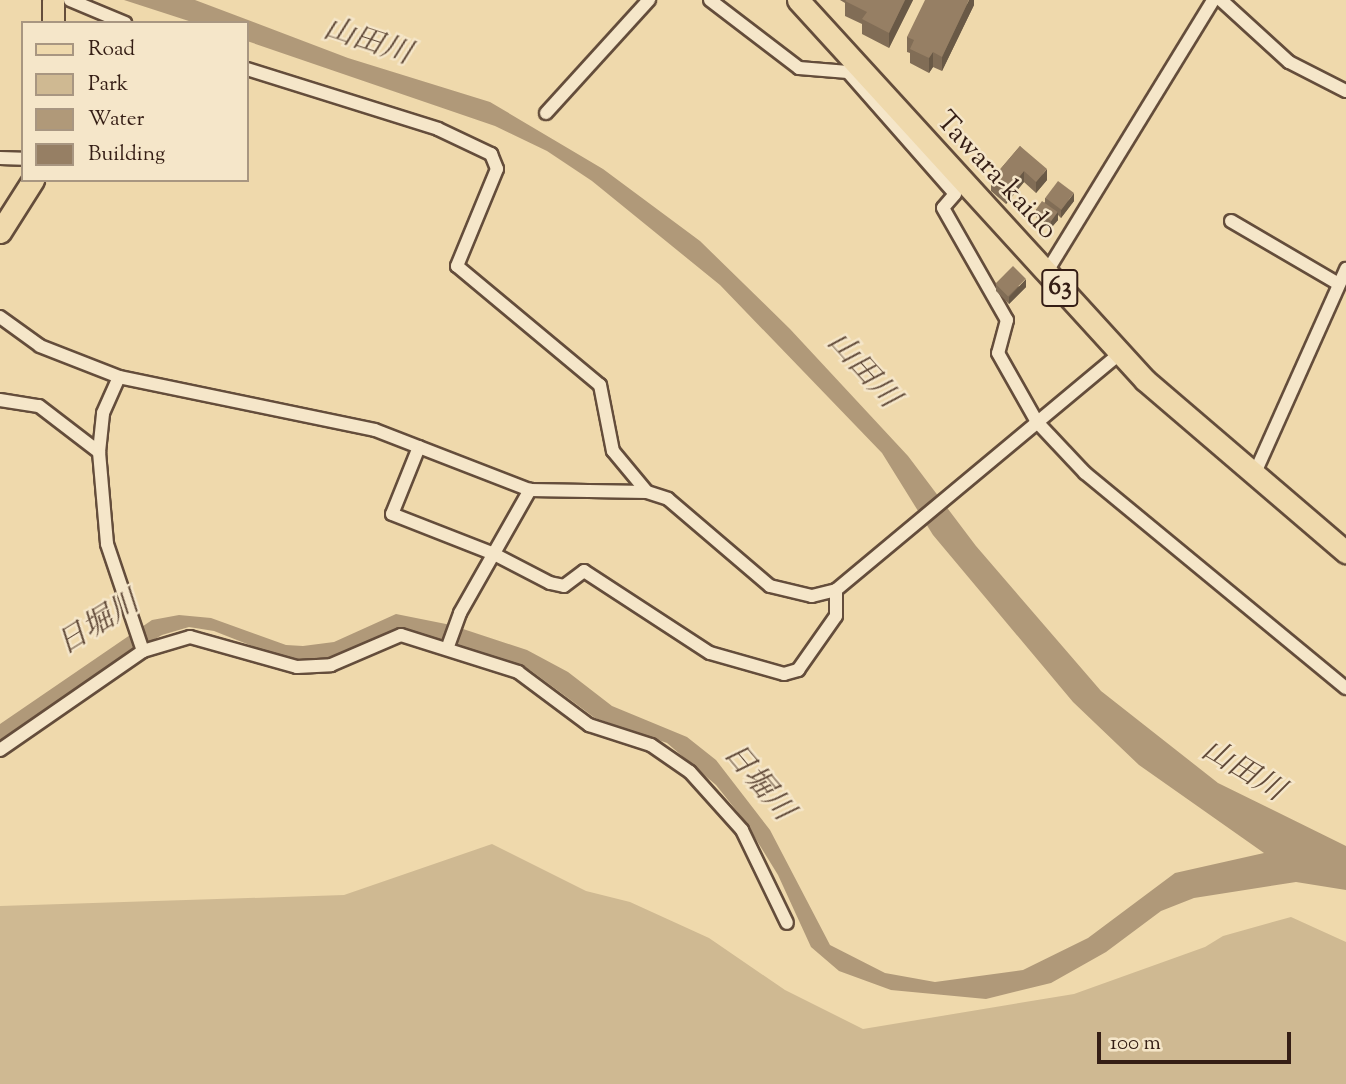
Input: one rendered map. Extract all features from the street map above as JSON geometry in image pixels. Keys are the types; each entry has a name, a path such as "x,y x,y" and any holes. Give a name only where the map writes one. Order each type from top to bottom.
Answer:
{"main road":[{"path":"52,21 53,0"},
{"name":"Tawara-kaido","path":"798,0 1119,353 1183,416 1346,552"},
{"path":"0,232 32,182"}],"street":[{"path":"71,0 120,21"},
{"path":"546,113 649,0"},
{"path":"710,0 799,68 848,72 955,194 943,208 1007,320 998,352 1037,422 1085,473 1346,688"},
{"path":"1046,273 1213,0"},
{"path":"1221,0 1289,62 1346,91"},
{"path":"248,69 438,129 491,154 497,169 457,266 600,385 613,451 647,492 686,511 770,586 812,596 836,590 1119,353"},
{"path":"0,158 21,159"},
{"path":"1231,221 1339,284"},
{"path":"1254,475 1346,269"},
{"path":"0,317 40,346 119,377 375,430 530,490 647,492"},
{"path":"119,377 103,413 99,452 107,544 143,651"},
{"path":"0,400 39,406 99,452"},
{"path":"419,447 393,514 494,554 564,586 584,571 710,653 784,674 798,670 836,616 836,590"},
{"path":"447,649 460,613 530,490"},
{"path":"0,750 143,651 191,637 297,667 331,665 401,635 518,672 589,725 671,755 742,830 787,923"}],"green space":[{"path":"492,844 586,891 630,902 709,938 785,990 863,1029 1074,994 1205,947 1223,936 1291,917 1346,942 1346,1084 0,1084 0,906 344,895"}],"water":[{"path":"124,0 195,0 348,58 490,102 603,169 700,241 790,329 908,456 976,546 1101,691 1218,783 1346,846 1346,890 1296,882 1194,898 1161,911 1106,952 1051,983 986,999 891,990 839,971 811,947 778,875 744,820 716,785 667,743 595,718 530,670 421,635 394,632 348,657 320,661 285,659 214,631 189,627 162,635 118,660 0,743 0,724 152,620 179,615 211,618 286,645 303,646 334,642 396,614 451,625 527,650 568,672 612,706 687,737 716,760 770,830 830,945 885,973 935,982 1023,970 1088,938 1175,873 1264,853 1139,765 1073,702 933,535 882,453 720,285 592,181 547,151 495,126 248,41 248,21 189,21"}],"building":[{"path":"846,0 905,0 889,33 862,19 867,12"},
{"path":"925,0 969,0 942,57 933,52 929,58 910,49 914,40 907,37"},
{"path":"1020,146 1047,169 1036,182 1024,171 1006,193 991,180"},
{"path":"1058,181 1074,193 1061,210 1045,198"},
{"path":"1042,201 1058,212 1051,221 1036,210"},
{"path":"1013,266 1026,279 1008,296 995,284"}],"water label":[{"name":"山田川","path":"367,43"},
{"name":"山田川","path":"862,371"},
{"name":"日堀川","path":"99,625"},
{"name":"山田川","path":"1242,772"},
{"name":"日堀川","path":"757,783"}]}
